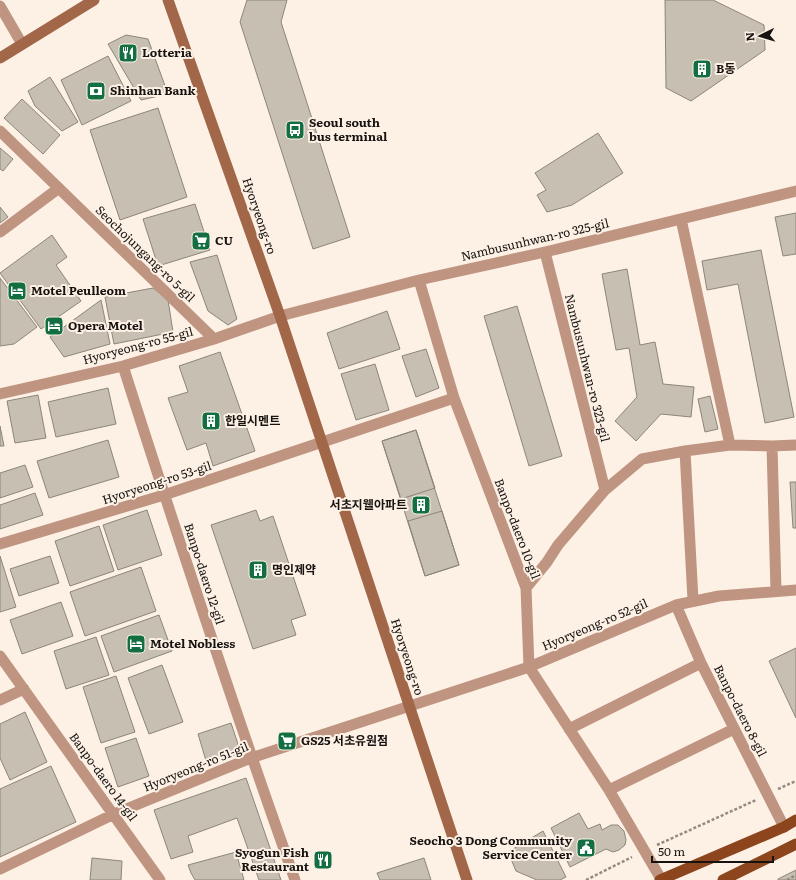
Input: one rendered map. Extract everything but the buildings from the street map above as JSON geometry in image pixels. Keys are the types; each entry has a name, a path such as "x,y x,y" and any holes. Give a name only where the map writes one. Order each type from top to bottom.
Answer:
{"main road":[{"path":"0,58 94,0"},
{"name":"Hyoryeong-ro","path":"168,0 280,316 467,880"},
{"path":"661,880 784,827 796,820"},
{"path":"723,880 796,844"}],"street":[{"path":"0,6 22,44"},
{"name":"Seochojungang-ro 5-gil","path":"0,131 214,338"},
{"path":"0,232 58,188"},
{"name":"Nambusunhwan-ro 325-gil","path":"280,316 419,280 545,252 796,191"},
{"path":"681,218 730,445"},
{"name":"Nambusunhwan-ro 323-gil","path":"545,252 605,490"},
{"name":"Banpo-daero 10-gil","path":"419,280 454,398 526,588 529,666"},
{"name":"Hyoryeong-ro 55-gil","path":"0,394 123,366 280,316"},
{"name":"Banpo-daero 12-gil","path":"123,366 251,758 295,880"},
{"path":"322,442 454,398"},
{"name":"Hyoryeong-ro 53-gil","path":"0,544 164,495 322,442"},
{"path":"526,588 547,562 558,545 605,490 642,459 730,445 796,445"},
{"path":"772,446 776,591"},
{"path":"685,451 693,600"},
{"name":"Hyoryeong-ro 52-gil","path":"410,706 529,666 676,605 693,600 719,596 796,590"},
{"name":"Banpo-daero 8-gil","path":"676,605 701,663 784,827"},
{"name":"Banpo-daero 14-gil","path":"0,656 160,880"},
{"path":"569,729 701,663"},
{"path":"529,666 609,790 661,880"},
{"path":"0,700 24,689"},
{"name":"Hyoryeong-ro 51-gil","path":"0,869 114,814 251,758 410,706"},
{"path":"609,790 734,729"}],"path":[{"path":"586,880 644,851 796,781"},
{"path":"787,880 796,875"}],"place":[{"name":"Lotteria","path":"128,53"},
{"name":"B동","path":"702,69"},
{"name":"Shinhan Bank","path":"96,91"},
{"name":"Seoul south bus terminal","path":"295,130"},
{"name":"CU","path":"201,241"},
{"name":"Motel Peulleom","path":"17,291"},
{"name":"Opera Motel","path":"54,326"},
{"name":"한일시멘트","path":"211,421"},
{"name":"서초지웰아파트","path":"421,505"},
{"name":"명인제약","path":"258,570"},
{"name":"Motel Nobless","path":"136,644"},
{"name":"GS25 서초유원점","path":"287,741"},
{"name":"Seocho 3 Dong Community Service Center","path":"586,848"},
{"name":"Syogun Fish Restaurant","path":"323,860"}]}
